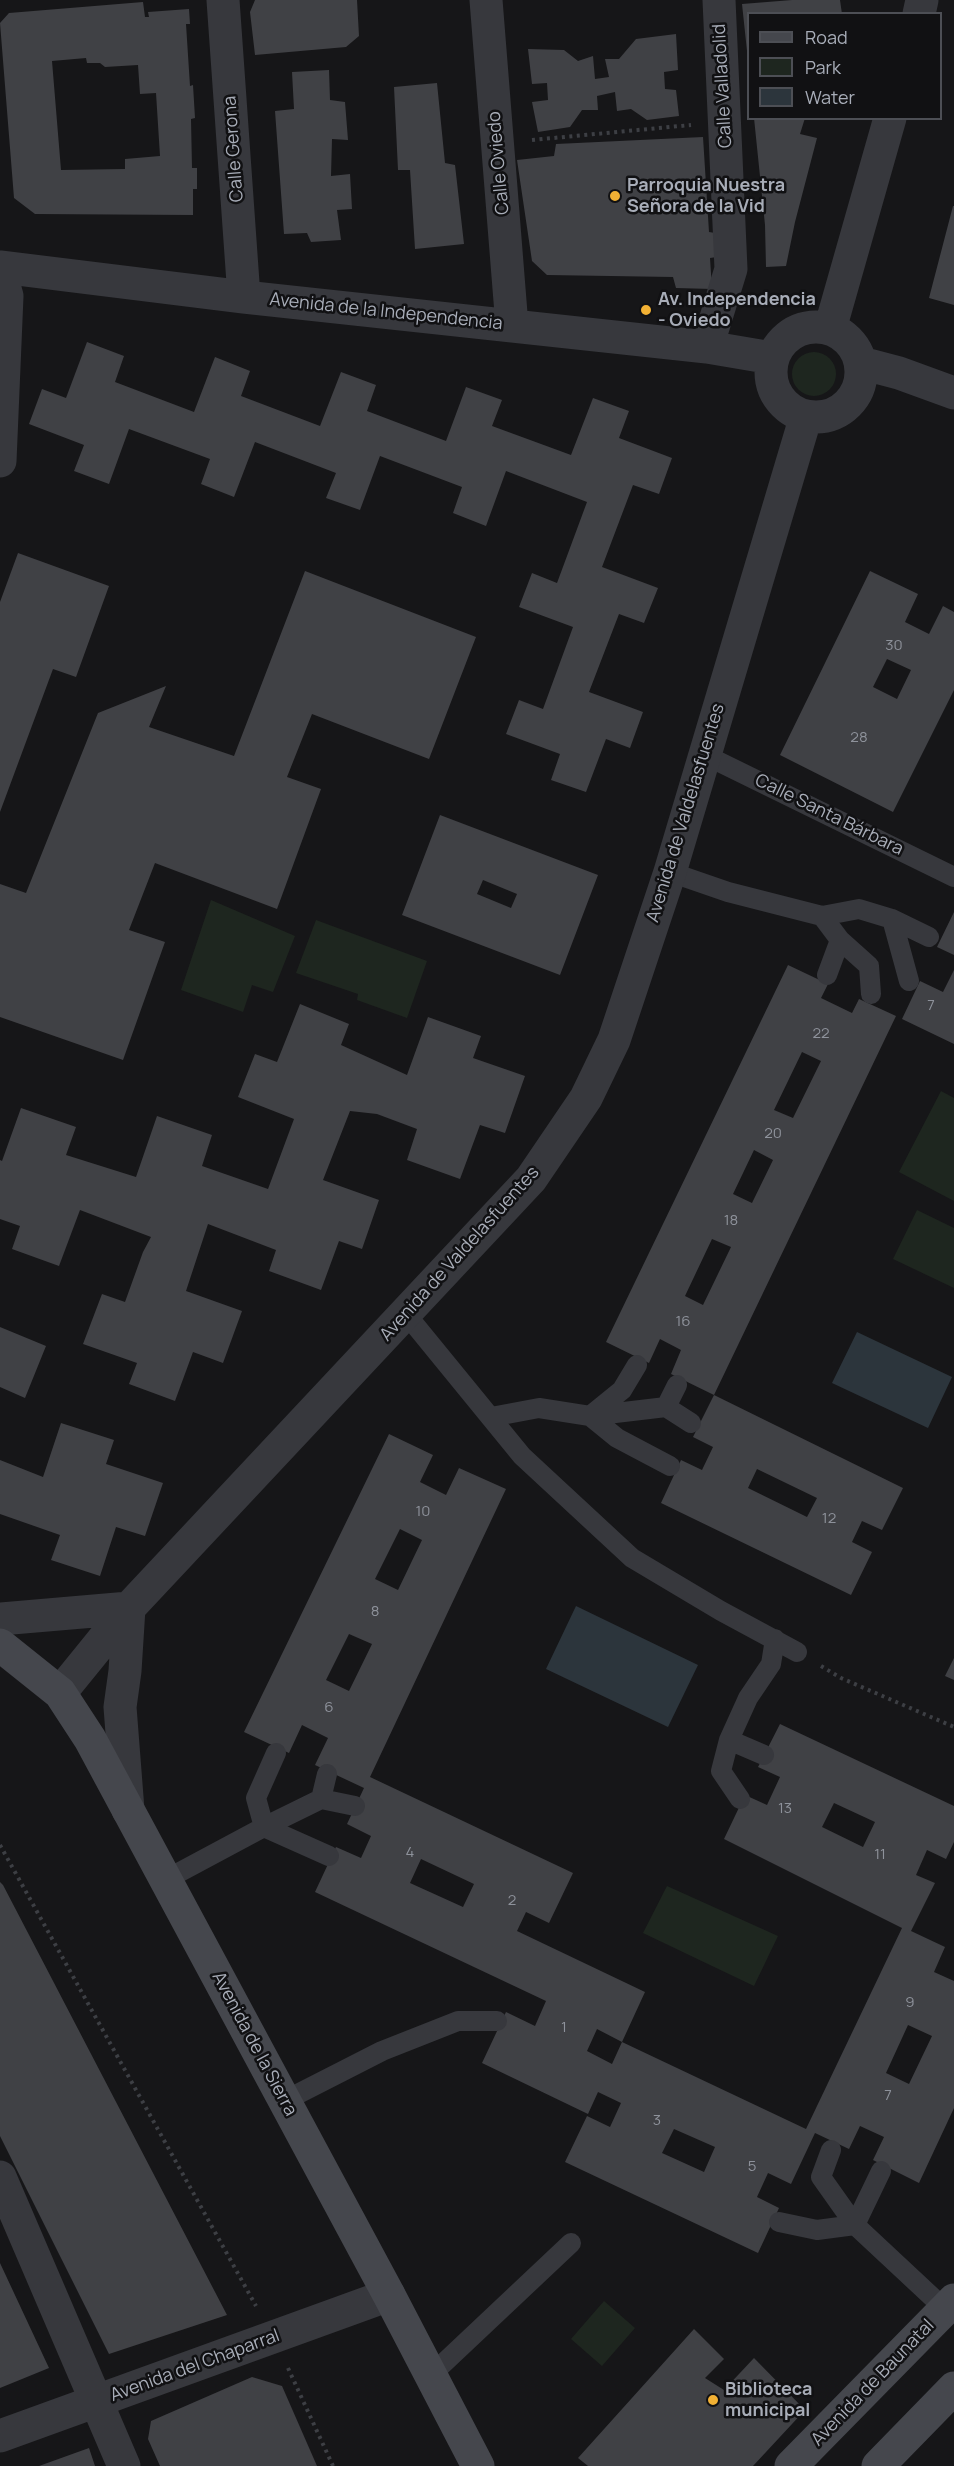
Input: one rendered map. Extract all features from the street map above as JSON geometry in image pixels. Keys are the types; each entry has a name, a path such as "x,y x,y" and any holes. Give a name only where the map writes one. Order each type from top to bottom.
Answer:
{"street":[{"name":"Calle Gerona","path":"223,0 244,297"},
{"name":"Calle Oviedo","path":"486,0 512,326"},
{"name":"Calle Valladolid","path":"707,347 731,269 719,0"},
{"path":"830,329 889,120"},
{"name":"Avenida de la Independencia","path":"0,269 707,347 772,358"},
{"path":"0,269 7,296 0,461"},
{"path":"817,326 830,329 851,343 861,363 860,385 850,401 840,411 827,416 806,416 789,408 776,394 771,375 772,358 782,342 798,330 817,326"},
{"path":"861,363 899,373 954,393"},
{"name":"Avenida de Valdelasfuentes","path":"60,1693 129,1608 531,1179 586,1098 614,1040 670,872 703,754 806,416"},
{"path":"0,1619 129,1608 120,1707 128,1810"},
{"name":"Avenida de la Sierra","path":"0,1645 60,1693 90,1739 389,2295 478,2466"},
{"path":"0,2177 124,2466"},
{"name":"Avenida del Chaparral","path":"0,2436 389,2295"},
{"name":"Avenida de Baunatal","path":"791,2466 950,2305"},
{"path":"878,2466 954,2388"}],"lane":[{"name":"Calle Santa Bárbara","path":"703,754 954,877"},
{"path":"670,872 728,891 822,916 859,909 892,919 929,936"},
{"path":"822,916 840,940 869,966 871,994"},
{"path":"892,919 909,981"},
{"path":"827,975 840,940"},
{"path":"406,1314 522,1456 632,1558 721,1611 797,1652"},
{"path":"590,1416 622,1390 637,1365"},
{"path":"666,1407 677,1385"},
{"path":"491,1417 539,1408 590,1416 666,1407 691,1424"},
{"path":"590,1416 617,1438 670,1466"},
{"path":"740,1799 721,1771 729,1740 748,1698 771,1664 775,1639"},
{"path":"729,1740 764,1755"},
{"path":"264,1827 256,1798 276,1753"},
{"path":"321,1799 327,1773"},
{"path":"165,1880 321,1799 355,1806"},
{"path":"264,1827 329,1856"},
{"path":"284,2101 382,2051 459,2021 496,2021"},
{"path":"831,2150 812,2174 855,2225 950,2305"},
{"path":"855,2225 881,2171"},
{"path":"779,2222 817,2230 855,2225"},
{"path":"431,2375 571,2243"}],"path":[{"path":"497,143 725,122"},
{"path":"797,1652 841,1678 954,1727"},
{"path":"0,1845 274,2338 333,2466"}],"green space":[{"path":"814,352 823,353 830,358 835,365 835,383 830,390 823,395 814,396 805,395 798,390 793,383 792,374 793,365 798,358 805,353"},
{"path":"211,900 295,936 273,992 252,985 243,1012 181,990"},
{"path":"316,920 427,961 407,1018 357,1000 358,994 296,973"},
{"path":"941,1091 954,1098 954,1201 899,1172"},
{"path":"917,1210 954,1228 954,1288 893,1259"},
{"path":"667,1886 778,1936 754,1986 643,1933"},
{"path":"604,2301 635,2328 602,2366 571,2339"}],"water":[{"path":"857,1332 952,1377 928,1428 832,1383"},
{"path":"576,1606 698,1665 668,1727 546,1669"}],"building":[{"path":"255,0 357,0 359,36 346,47 255,55 250,12"},
{"path":"792,0 840,0 842,12 747,12 747,51 742,4"},
{"path":"143,2 145,17 149,17 148,12 189,9 190,24 186,24 190,86 193,85 195,118 191,119 192,168 197,168 197,189 193,189 193,215 35,214 14,198 0,23 9,13","holes":["86,58 87,63 100,63 105,67 138,65 140,94 156,93 160,156 125,159 125,169 61,170 52,61"]},
{"path":"676,34 678,70 664,72 665,89 676,90 679,116 647,120 631,109 617,111 615,92 597,96 598,110 582,110 570,127 538,132 532,102 548,100 547,83 532,84 528,49 564,50 578,61 593,56 595,79 609,77 605,59 619,59 636,39"},
{"path":"329,70 330,100 345,102 348,140 332,139 331,176 350,174 352,209 337,210 341,240 311,242 307,233 284,234 275,111 294,109 292,72"},
{"path":"437,83 445,163 455,165 464,244 415,249 410,170 398,170 394,87"},
{"path":"754,120 804,120 800,134 817,138 786,266 766,267 765,225"},
{"name":"Parroquia Nuestra Señora de la Vid","path":"703,137 709,232 715,233 717,257 710,258 712,289 676,288 673,277 547,275 532,261 517,160 554,156 556,144"},
{"path":"954,206 954,305 929,298"},
{"path":"87,342 124,356 115,382 194,412 215,357 250,371 241,396 320,426 341,372 376,385 367,411 446,441 466,387 502,400 492,426 571,455 593,398 629,411 619,438 672,458 659,494 633,485 602,567 658,588 644,623 619,614 589,692 643,712 630,748 606,739 586,792 551,780 560,754 506,734 519,700 543,709 573,627 519,607 532,573 557,583 587,502 506,471 486,526 453,513 462,487 380,456 360,510 326,498 336,473 255,442 234,497 201,484 210,459 129,429 109,484 74,471 84,445 29,424 42,389 66,398"},
{"path":"18,553 109,586 76,677 53,669 0,812 0,602"},
{"path":"305,571 476,637 429,759 312,714 287,777 321,789 277,909 155,863 129,930 165,942 123,1060 0,1017 0,884 26,893 98,713 166,686 149,727 234,756"},
{"path":"870,571 918,594 905,622 929,634 943,606 954,612 954,690 893,812 780,755","holes":["887,659 911,670 897,699 873,687"]},
{"path":"440,815 598,875 560,975 402,915","holes":["483,880 517,894 511,908 477,894"]},
{"path":"954,912 954,955 937,947"},
{"path":"788,965 828,984 821,998 852,1013 859,999 896,1016 714,1395 671,1374 681,1350 660,1339 649,1363 606,1342","holes":["802,1052 821,1061 793,1118 774,1110","754,1150 773,1160 752,1203 733,1194","712,1239 731,1247 703,1305 685,1296"]},
{"path":"954,970 954,1044 902,1019 920,981 943,992"},
{"path":"300,1004 349,1024 341,1045 407,1075 428,1017 481,1036 473,1058 525,1076 505,1133 480,1125 460,1179 407,1160 417,1129 377,1114 350,1111 323,1180 379,1200 362,1249 339,1241 321,1290 269,1271 276,1250 208,1224 186,1291 242,1311 223,1363 193,1352 175,1401 129,1384 137,1363 83,1344 102,1294 125,1302 143,1252 151,1237 80,1210 59,1266 12,1249 20,1226 0,1219 0,1160 2,1161 21,1108 76,1127 66,1155 136,1177 157,1116 212,1135 202,1166 268,1189 294,1119 238,1097 255,1054 277,1062"},
{"path":"0,1327 46,1346 25,1398 0,1387"},
{"path":"714,1395 903,1488 882,1530 862,1521 852,1542 872,1552 851,1595 661,1503 681,1460 702,1470 713,1447 693,1437","holes":["757,1469 817,1498 807,1517 748,1488"]},
{"path":"61,1423 114,1440 106,1464 163,1483 145,1536 116,1527 100,1576 51,1560 60,1535 0,1514 0,1460 43,1477"},
{"path":"389,1434 433,1455 420,1482 446,1495 459,1468 506,1489 370,1777 573,1873 549,1923 526,1912 517,1931 645,1992 622,2042 806,2129 902,1928 724,1839 745,1795 767,1805 780,1777 758,1767 780,1724 954,1806 954,1842 946,1859 927,1850 916,1875 935,1883 911,1931 945,1947 934,1972 954,1981 954,2108 919,2183 873,2160 884,2137 860,2126 849,2149 815,2133 791,2184 768,2173 757,2197 779,2208 758,2253 565,2162 587,2116 610,2127 621,2103 598,2092 588,2114 482,2063 506,2012 535,2026 546,2001 315,1892 336,1847 361,1858 371,1836 347,1824 364,1788 315,1765 328,1738 302,1725 289,1753 244,1732","holes":["400,1529 422,1540 398,1590 375,1579","349,1634 372,1644 349,1691 326,1680","834,1803 875,1822 863,1847 822,1827","421,1859 474,1884 463,1907 410,1883","908,2025 932,2036 909,2084 886,2073","597,2029 622,2042 612,2064 587,2051","674,2129 715,2147 704,2172 662,2153"]},
{"path":"954,1658 954,1680 945,1676"},
{"path":"0,1882 227,2315 109,2354 0,2136"},
{"path":"0,2263 49,2368 0,2388"},
{"name":"Biblioteca municipal","path":"694,2329 724,2359 705,2378 724,2390 754,2358 805,2410 753,2466 588,2466 578,2458"},
{"path":"252,2377 282,2386 317,2466 160,2466 148,2439 151,2421"},
{"path":"89,2448 95,2466 39,2466"}],"place":[{"name":"Parroquia Nuestra Señora de la Vid","path":"615,196"},
{"name":"Av. Independencia - Oviedo","path":"646,310"},
{"name":"Biblioteca municipal","path":"713,2400"}]}
